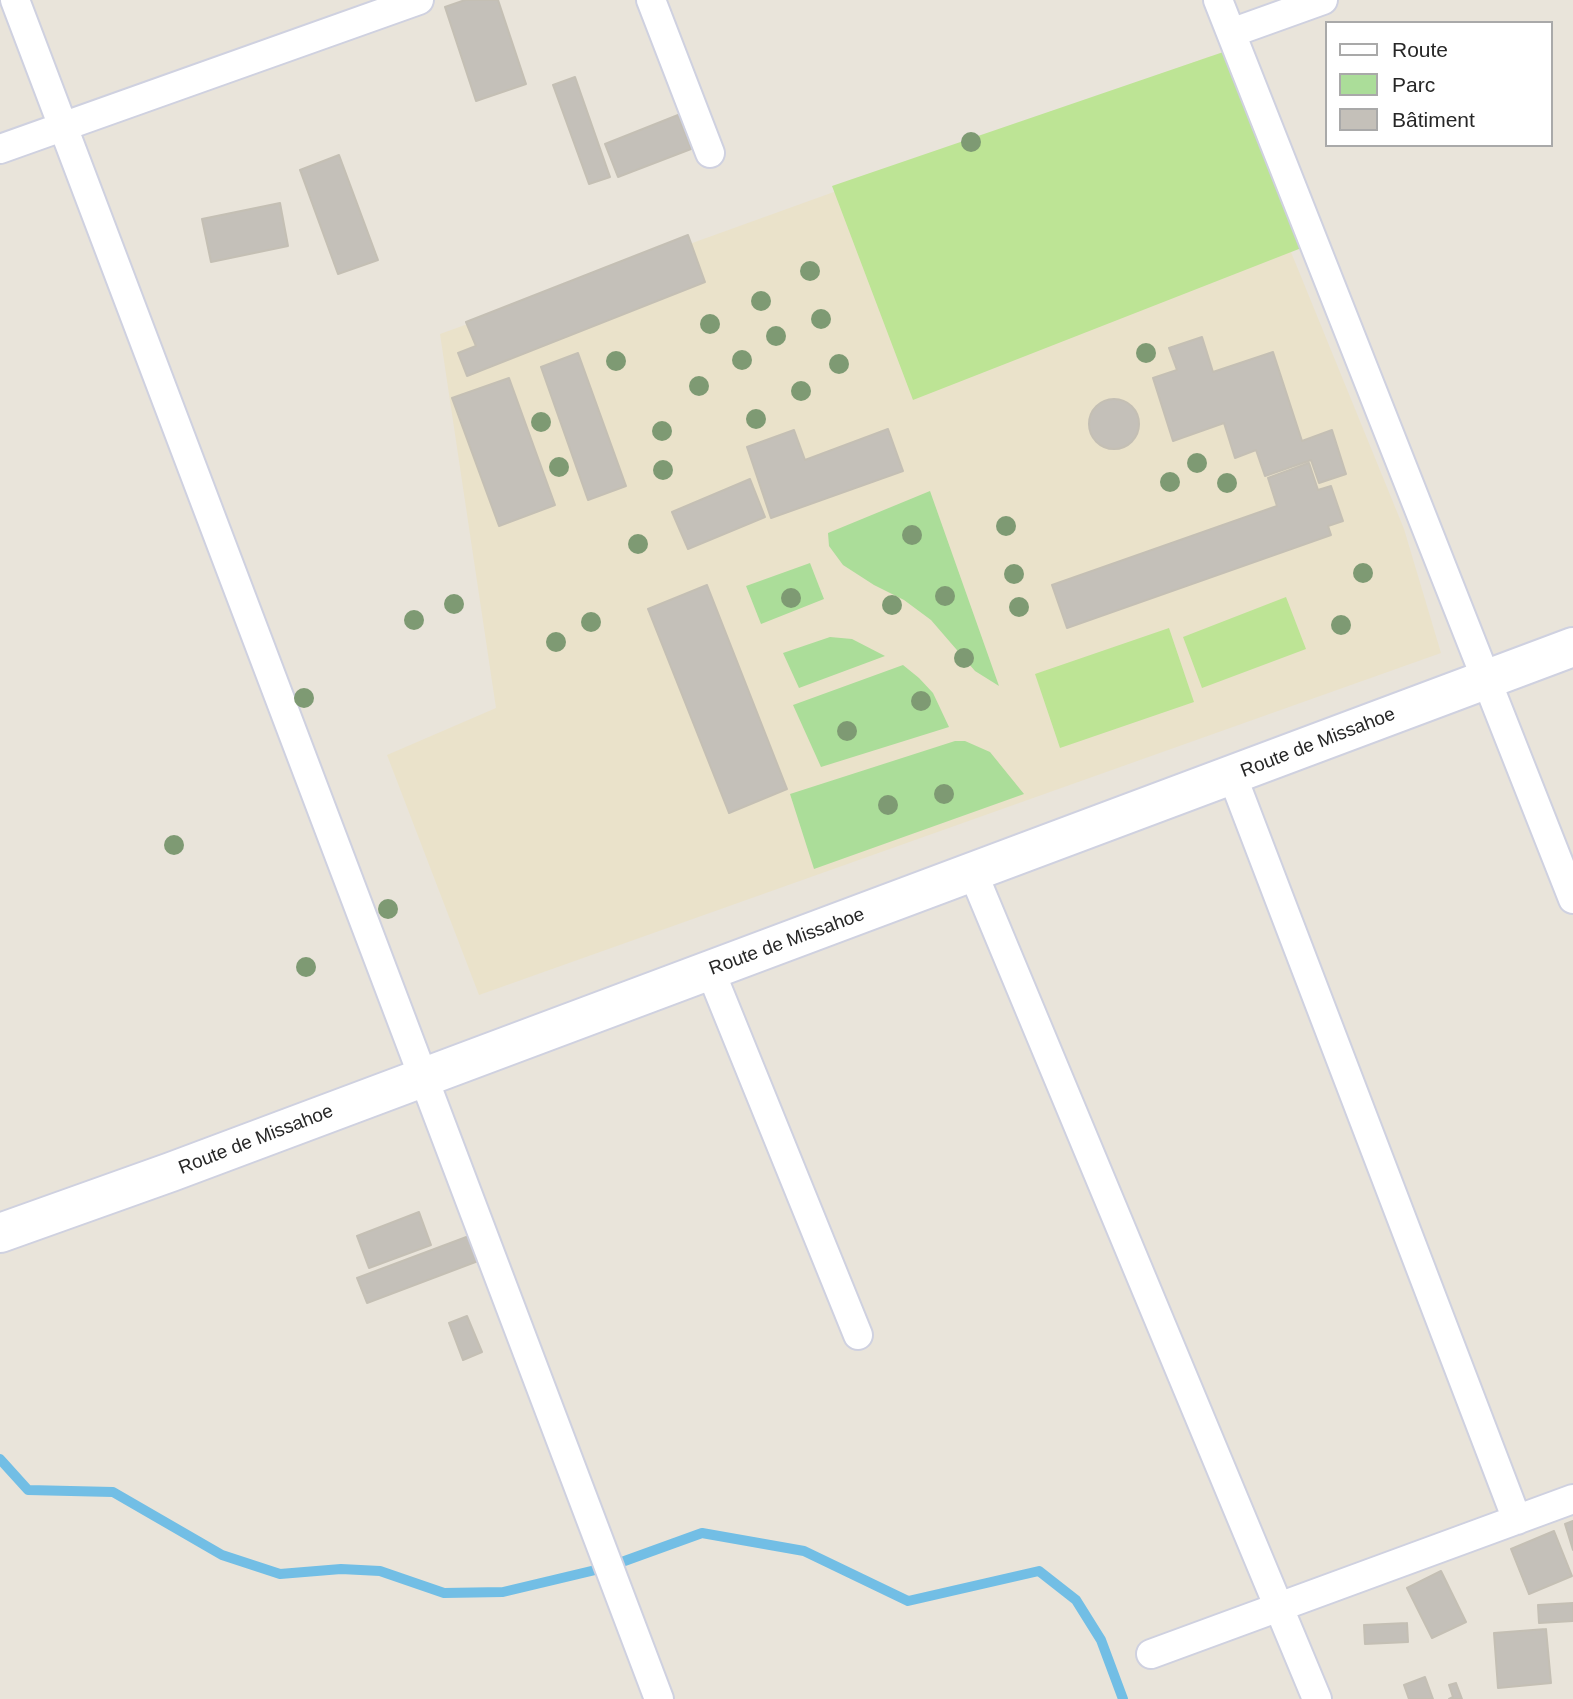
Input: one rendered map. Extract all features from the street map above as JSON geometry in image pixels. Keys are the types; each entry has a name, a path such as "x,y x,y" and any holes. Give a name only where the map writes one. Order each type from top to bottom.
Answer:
{"main road":[{"name":"Route de Missahoe","path":"0,1233 423,1078 1573,647"}],"street":[{"path":"15,0 659,1699"},
{"path":"0,149 419,0"},
{"path":"651,0 710,153"},
{"path":"1218,0 1573,899"},
{"path":"1231,33 1323,0"},
{"path":"1232,775 1517,1520"},
{"path":"973,873 1317,1699"},
{"path":"710,970 858,1335"},
{"path":"1151,1654 1573,1499"}],"shaded area":[{"path":"1211,56 1404,529 1441,653 479,995 387,755 496,708 440,334"}],"green space":[{"path":"1235,48 1304,247 913,400 832,186"},
{"path":"930,491 999,686 975,671 931,620 904,600 843,565 829,546 828,533"},
{"path":"810,563 824,599 761,624 746,586"},
{"path":"1286,597 1306,649 1202,688 1183,637"},
{"path":"1169,628 1194,702 1060,748 1035,674"},
{"path":"830,637 852,639 885,656 799,688 783,653"},
{"path":"903,665 933,693 949,727 821,767 793,705"},
{"path":"955,741 965,741 990,752 1024,794 814,869 790,794"}],"building":[{"path":"465,0 498,0 526,84 476,101 445,7"},
{"path":"575,77 610,177 589,184 553,85"},
{"path":"678,115 691,149 618,177 605,144"},
{"path":"339,155 378,260 338,274 300,170"},
{"path":"280,203 288,246 211,262 202,219"},
{"path":"688,235 705,282 467,376 458,353 476,346 466,322"},
{"path":"1202,337 1213,372 1273,352 1302,441 1332,430 1346,474 1319,483 1311,460 1265,476 1256,450 1235,458 1224,423 1173,441 1153,378 1177,370 1169,348"},
{"path":"578,353 626,486 588,500 541,367"},
{"path":"509,378 555,505 499,526 452,398"},
{"path":"1114,399 1132,406 1139,424 1132,442 1114,449 1096,442 1089,424 1096,406"},
{"path":"888,429 903,471 771,518 747,447 794,430 805,460"},
{"path":"1309,463 1318,490 1331,486 1343,521 1328,526 1331,535 1067,628 1052,585 1277,506 1268,478"},
{"path":"750,479 765,517 688,549 672,512"},
{"path":"707,585 787,789 729,813 648,609"},
{"path":"419,1212 431,1245 369,1268 357,1236"},
{"path":"477,1233 486,1258 367,1303 357,1278"},
{"path":"467,1316 482,1352 463,1360 449,1323"},
{"path":"1573,1521 1573,1550 1565,1524"},
{"path":"1554,1531 1572,1576 1529,1594 1511,1549"},
{"path":"1441,1571 1466,1622 1432,1638 1407,1588"},
{"path":"1573,1603 1573,1621 1539,1623 1538,1605"},
{"path":"1407,1623 1408,1642 1365,1644 1364,1625"},
{"path":"1546,1629 1551,1683 1498,1688 1494,1633"},
{"path":"1425,1677 1433,1699 1409,1699 1404,1685"},
{"path":"1456,1683 1462,1699 1449,1699 1453,1697 1449,1685"}],"waterway":[{"path":"0,1459 28,1490 113,1492 222,1555 280,1574 341,1569 380,1571 444,1593 503,1592 608,1567 702,1533 804,1551 908,1601 1039,1571 1076,1600 1101,1640 1123,1699"}]}
